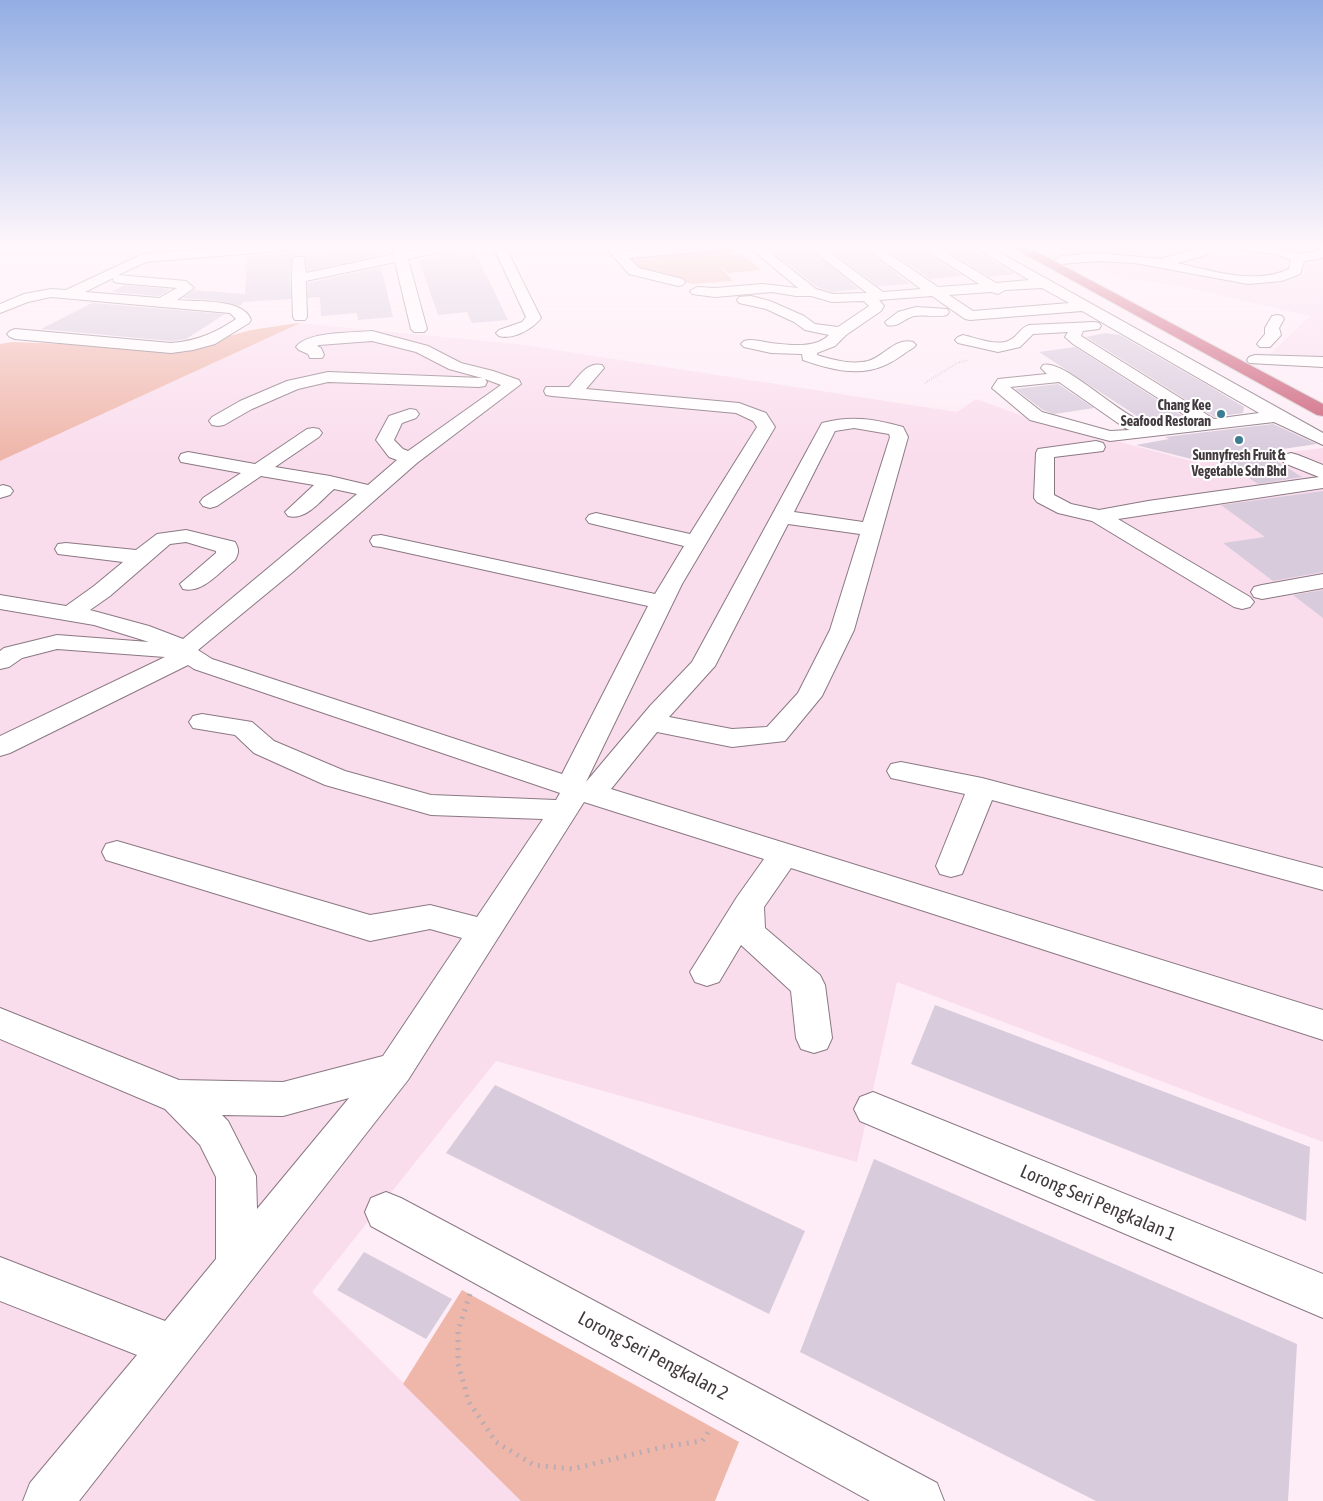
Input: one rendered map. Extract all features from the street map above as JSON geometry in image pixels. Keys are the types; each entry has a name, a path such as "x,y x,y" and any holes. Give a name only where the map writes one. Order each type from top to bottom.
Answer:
{"highway":[{"path":"1147,316 1323,411"},
{"path":"1170,316 1323,396"}],"street":[{"path":"14,325 178,347 212,341 244,320 243,316"},
{"path":"416,316 419,329"},
{"path":"504,333 527,325 534,318 533,316"},
{"path":"791,316 798,318 808,327 842,332"},
{"path":"749,344 771,348 810,350 830,343 865,316"},
{"path":"892,322 899,316"},
{"path":"967,316 1029,330 1118,325"},
{"path":"1102,316 1277,416 1323,440"},
{"path":"1265,344 1273,335 1272,328 1278,319"},
{"path":"1078,327 1074,337 1078,341 1210,424"},
{"path":"963,340 998,347 1015,344 1029,330"},
{"path":"316,355 315,351 304,347 315,341 372,336 422,348 455,366 487,374 513,384"},
{"path":"810,350 809,357 828,364 866,366 879,362 890,354 908,346"},
{"path":"1255,360 1323,362"},
{"path":"1302,361 1323,371"},
{"path":"1043,364 1065,377 1131,424 1154,431"},
{"path":"573,393 596,368"},
{"path":"218,421 246,405 293,385 328,377 513,384"},
{"path":"1065,377 1004,383 1000,388 1036,416 1110,436 1277,416"},
{"path":"0,748 187,652 410,459 513,384"},
{"path":"48,1501 395,1069 576,795 662,602 766,427 760,418 739,408 552,391"},
{"path":"410,414 395,420 385,440 396,453 410,459"},
{"path":"202,722 243,728 264,747 335,778 431,805 576,795 651,722 671,697 703,666 828,427 842,423 874,424 897,431 899,438 842,630 809,696 775,735 732,738 651,722"},
{"path":"210,502 313,433"},
{"path":"1096,447 1046,453 1044,498 1065,509 1099,516 1242,602"},
{"path":"188,458 330,482 371,492"},
{"path":"1290,459 1323,472"},
{"path":"294,512 330,482"},
{"path":"1099,516 1148,506 1323,482"},
{"path":"782,516 872,530"},
{"path":"596,520 696,542"},
{"path":"71,613 115,581 164,538 186,536 227,547 227,555 191,584"},
{"path":"381,541 662,602"},
{"path":"66,549 141,558"},
{"path":"1262,592 1323,581"},
{"path":"0,602 71,613 164,638 203,664 576,795 784,854 1323,1025"},
{"path":"0,662 13,653 57,642 187,652"},
{"path":"901,772 982,788 1323,879"},
{"path":"951,866 982,788"},
{"path":"117,852 370,928 430,917 484,932"},
{"path":"707,972 748,906 784,854"},
{"path":"748,906 749,933 808,985 814,1038"},
{"path":"0,1023 178,1097 283,1099 395,1069"},
{"path":"178,1097 214,1133 236,1176 237,1266"},
{"name":"Lorong Seri Pengkalan 1","path":"873,1109 1323,1296"},
{"name":"Lorong Seri Pengkalan 2","path":"386,1212 919,1501"},
{"path":"0,1279 172,1346"}],"path":[{"path":"479,1262 458,1331 458,1364 469,1402 496,1442 534,1465 572,1469 663,1447 702,1441 733,1400"}],"shaded area":[{"path":"1310,316 1323,316 1323,358 1269,355"},
{"path":"298,323 517,344 957,412 976,399 1026,417 1199,463 1323,448 1323,1142 897,982 857,1162 496,1061 312,1292 522,1501 0,1501 0,461"},
{"path":"298,323 0,461 0,344 12,342 171,348 200,344 251,330"},
{"path":"462,1290 739,1442 715,1501 521,1501 403,1384"}],"building":[{"path":"66,316 222,316 186,339 171,341 41,329"},
{"path":"357,316 393,317 358,320"},
{"path":"469,316 506,316 508,320 472,323"},
{"path":"1105,333 1120,335 1209,386 1244,407 1243,413 1214,417 1086,337"},
{"path":"1075,347 1189,420 1160,425 1143,420 1039,352"},
{"path":"1058,384 1094,408 1054,414 1043,410 1015,389"},
{"name":"Sunnyfresh Fruit & Vegetable Sdn Bhd","path":"1273,424 1317,444 1262,452 1302,477 1258,484 1219,458 1199,461 1136,445 1169,439 1165,437"},
{"path":"1323,491 1323,572 1273,581 1223,543 1265,537 1221,505"},
{"path":"1323,590 1323,618 1293,595"},
{"path":"935,1005 1310,1147 1306,1221 911,1064"},
{"path":"495,1085 805,1231 769,1314 446,1153"},
{"path":"874,1159 1297,1344 1288,1501 1096,1501 800,1352"},
{"path":"364,1252 452,1299 426,1339 337,1290"}],"place":[{"name":"Chang Kee Seafood Restoran","path":"1221,414"},
{"name":"Sunnyfresh Fruit & Vegetable Sdn Bhd","path":"1239,440"}]}
